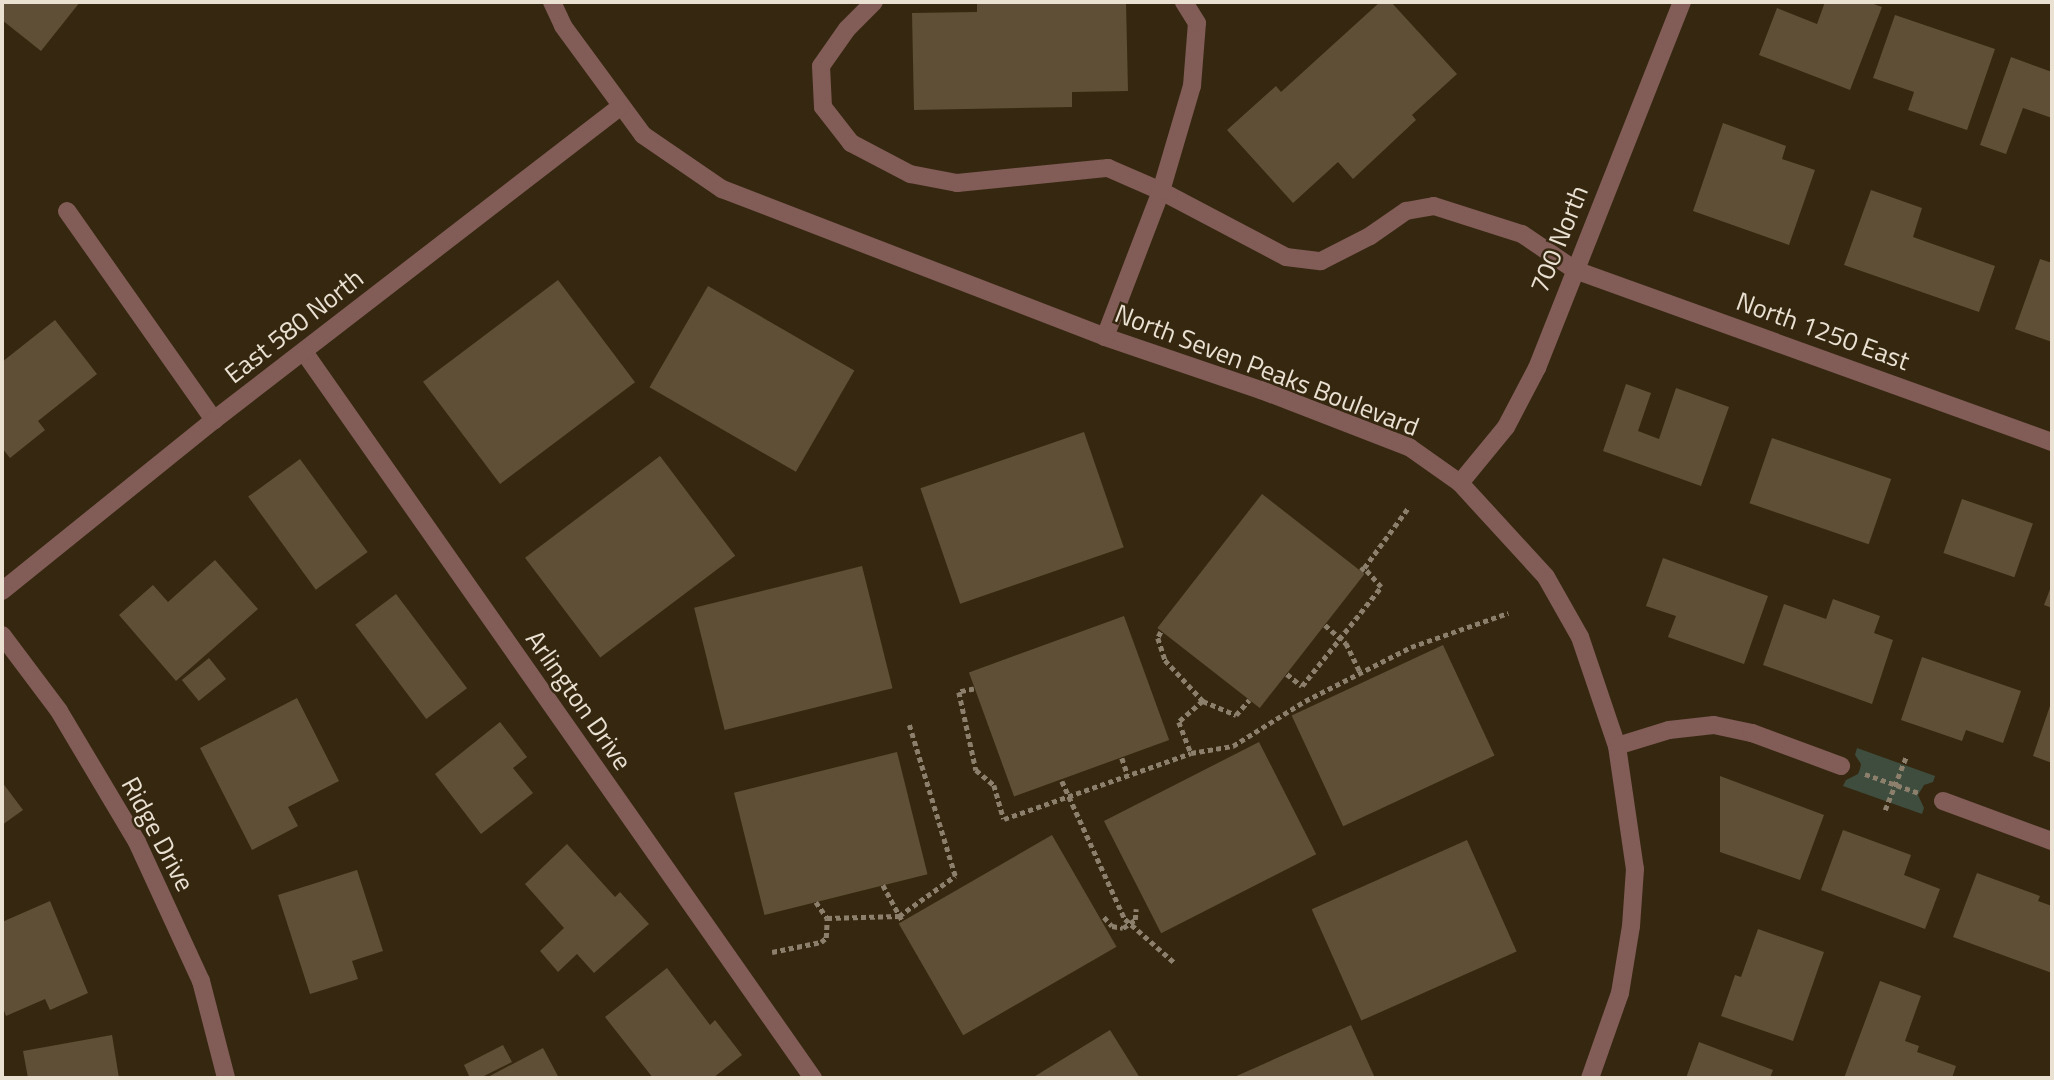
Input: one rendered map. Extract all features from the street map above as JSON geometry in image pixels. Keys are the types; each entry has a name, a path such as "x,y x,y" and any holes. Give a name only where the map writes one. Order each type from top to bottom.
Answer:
{"street":[{"name":"North Seven Peaks Boulevard","path":"552,2 563,26 643,135 722,188 1105,337 1261,390 1409,447 1460,482 1546,577 1580,637 1617,746 1635,869 1631,926 1620,993 1590,1078"},
{"name":"North 1250 East","path":"874,2 847,29 821,66 823,107 851,143 910,174 957,183 1108,168 1161,191 1286,257 1321,261 1370,236 1405,211 1434,206 1522,234 1575,270 2052,442"},
{"path":"1105,337 1161,191 1192,86 1197,23 1184,2"},
{"name":"700 North","path":"1460,482 1506,427 1537,368 1682,2"},
{"name":"East 580 North","path":"2,591 214,420 621,106"},
{"path":"67,211 214,420"},
{"name":"Arlington Drive","path":"303,352 813,1078"},
{"name":"Ridge Drive","path":"2,635 59,711 136,842 201,981 226,1078"},
{"path":"1617,746 1669,730 1714,725 1752,733 1841,766"},
{"path":"1943,801 2052,841"}],"path":[{"path":"1287,674 1302,686 1381,587 1363,569 1408,508"},
{"path":"974,689 959,692 975,770 994,785 1004,819 1191,753 1233,746 1305,701 1411,647 1508,613"},
{"path":"1325,625 1341,639 1360,672"},
{"path":"1161,632 1158,639 1165,660 1203,701 1236,715 1249,700"},
{"path":"1191,753 1179,722 1203,701"},
{"path":"827,918 899,916 955,876 909,725"},
{"path":"1885,810 1906,757"},
{"path":"1122,758 1128,775"},
{"path":"1841,766 1943,801"},
{"path":"1062,781 1131,925 1176,964"},
{"path":"883,886 903,922"},
{"path":"772,952 821,942 826,938 827,918 816,902"},
{"path":"1131,925 1136,909"},
{"path":"1104,917 1117,928 1131,925"}],"green space":[{"path":"1857,748 1935,776 1933,782 1924,785 1918,795 1924,808 1922,814 1843,786 1846,780 1858,774 1860,769 1861,764 1855,755"}],"building":[{"path":"2,2 80,2 41,51 2,20"},
{"path":"977,2 1126,2 1128,91 1072,92 1072,107 914,110 912,13 977,12"},
{"path":"1380,2 1391,2 1457,74 1412,115 1416,120 1353,179 1338,162 1293,203 1227,130 1276,86 1281,92"},
{"path":"1825,2 1868,2 1882,7 1850,90 1759,55 1777,8 1817,24"},
{"path":"1895,15 1995,49 1967,130 1908,110 1914,92 1873,78"},
{"path":"2011,57 2052,72 2052,118 2023,108 2006,154 1980,145"},
{"path":"1723,123 1786,146 1782,159 1815,170 1789,245 1693,211"},
{"path":"1871,190 1922,208 1913,237 1995,266 1979,312 1844,265"},
{"path":"2040,259 2052,263 2052,342 2015,329"},
{"path":"558,280 635,382 500,484 423,382"},
{"path":"708,286 854,370 796,472 650,387"},
{"path":"55,320 97,374 38,421 45,430 10,458 2,448 2,362"},
{"path":"1626,384 1651,393 1638,431 1659,439 1676,388 1729,407 1701,486 1603,451"},
{"path":"1084,432 1124,547 960,604 920,488"},
{"path":"1772,438 1891,479 1869,544 1750,503"},
{"path":"660,456 735,556 600,658 525,558"},
{"path":"300,459 368,552 316,590 248,497"},
{"path":"1262,494 1364,574 1260,708 1157,628"},
{"path":"1962,499 2033,523 2014,577 1943,553"},
{"path":"1663,558 1768,596 1744,664 1668,637 1676,616 1646,606"},
{"path":"215,560 258,609 176,681 119,615 153,585 168,602"},
{"path":"862,566 892,688 725,730 694,608"},
{"path":"2052,584 2052,608 2044,605"},
{"path":"396,594 467,688 426,719 355,625"},
{"path":"1833,599 1880,616 1874,633 1893,640 1872,704 1763,665 1784,604 1826,619"},
{"path":"1124,616 1169,740 1014,796 969,672"},
{"path":"1443,645 1495,756 1343,826 1292,716"},
{"path":"1922,657 2021,691 2003,743 1966,730 1962,741 1901,720"},
{"path":"209,658 226,679 199,701 182,680"},
{"path":"297,698 339,781 288,807 298,826 252,850 200,748"},
{"path":"2052,700 2052,763 2033,756"},
{"path":"500,722 527,757 513,768 533,793 481,834 435,774"},
{"path":"1259,742 1316,854 1161,933 1104,821"},
{"path":"897,752 927,874 764,915 734,793"},
{"path":"1720,776 1824,815 1800,880 1720,852"},
{"path":"2,782 23,810 2,825"},
{"path":"1843,830 1911,855 1904,875 1940,889 1925,929 1821,890"},
{"path":"1052,835 1116,947 963,1035 899,924"},
{"path":"1467,840 1517,951 1361,1021 1312,909"},
{"path":"567,844 615,897 620,892 649,924 594,973 577,954 558,972 540,951 564,928 525,884"},
{"path":"357,870 383,951 352,961 358,979 310,994 278,895"},
{"path":"1977,873 2040,896 2038,901 2052,906 2052,973 1953,937"},
{"path":"50,901 88,993 50,1010 45,999 6,1016 2,1005 2,922"},
{"path":"1758,929 1824,952 1793,1041 1721,1016 1735,975 1741,977"},
{"path":"667,968 710,1025 715,1020 742,1055 713,1078 653,1078 605,1017"},
{"path":"1880,981 1921,996 1905,1041 1919,1046 1917,1052 1956,1066 1952,1078 1844,1078"},
{"path":"1351,1025 1375,1078 1232,1078"},
{"path":"1110,1030 1140,1078 1032,1078"},
{"path":"112,1035 119,1078 28,1078 23,1051"},
{"path":"1699,1042 1773,1070 1770,1078 1686,1078"},
{"path":"503,1045 512,1062 480,1078 470,1078 464,1065"},
{"path":"543,1048 559,1078 486,1078"}]}
